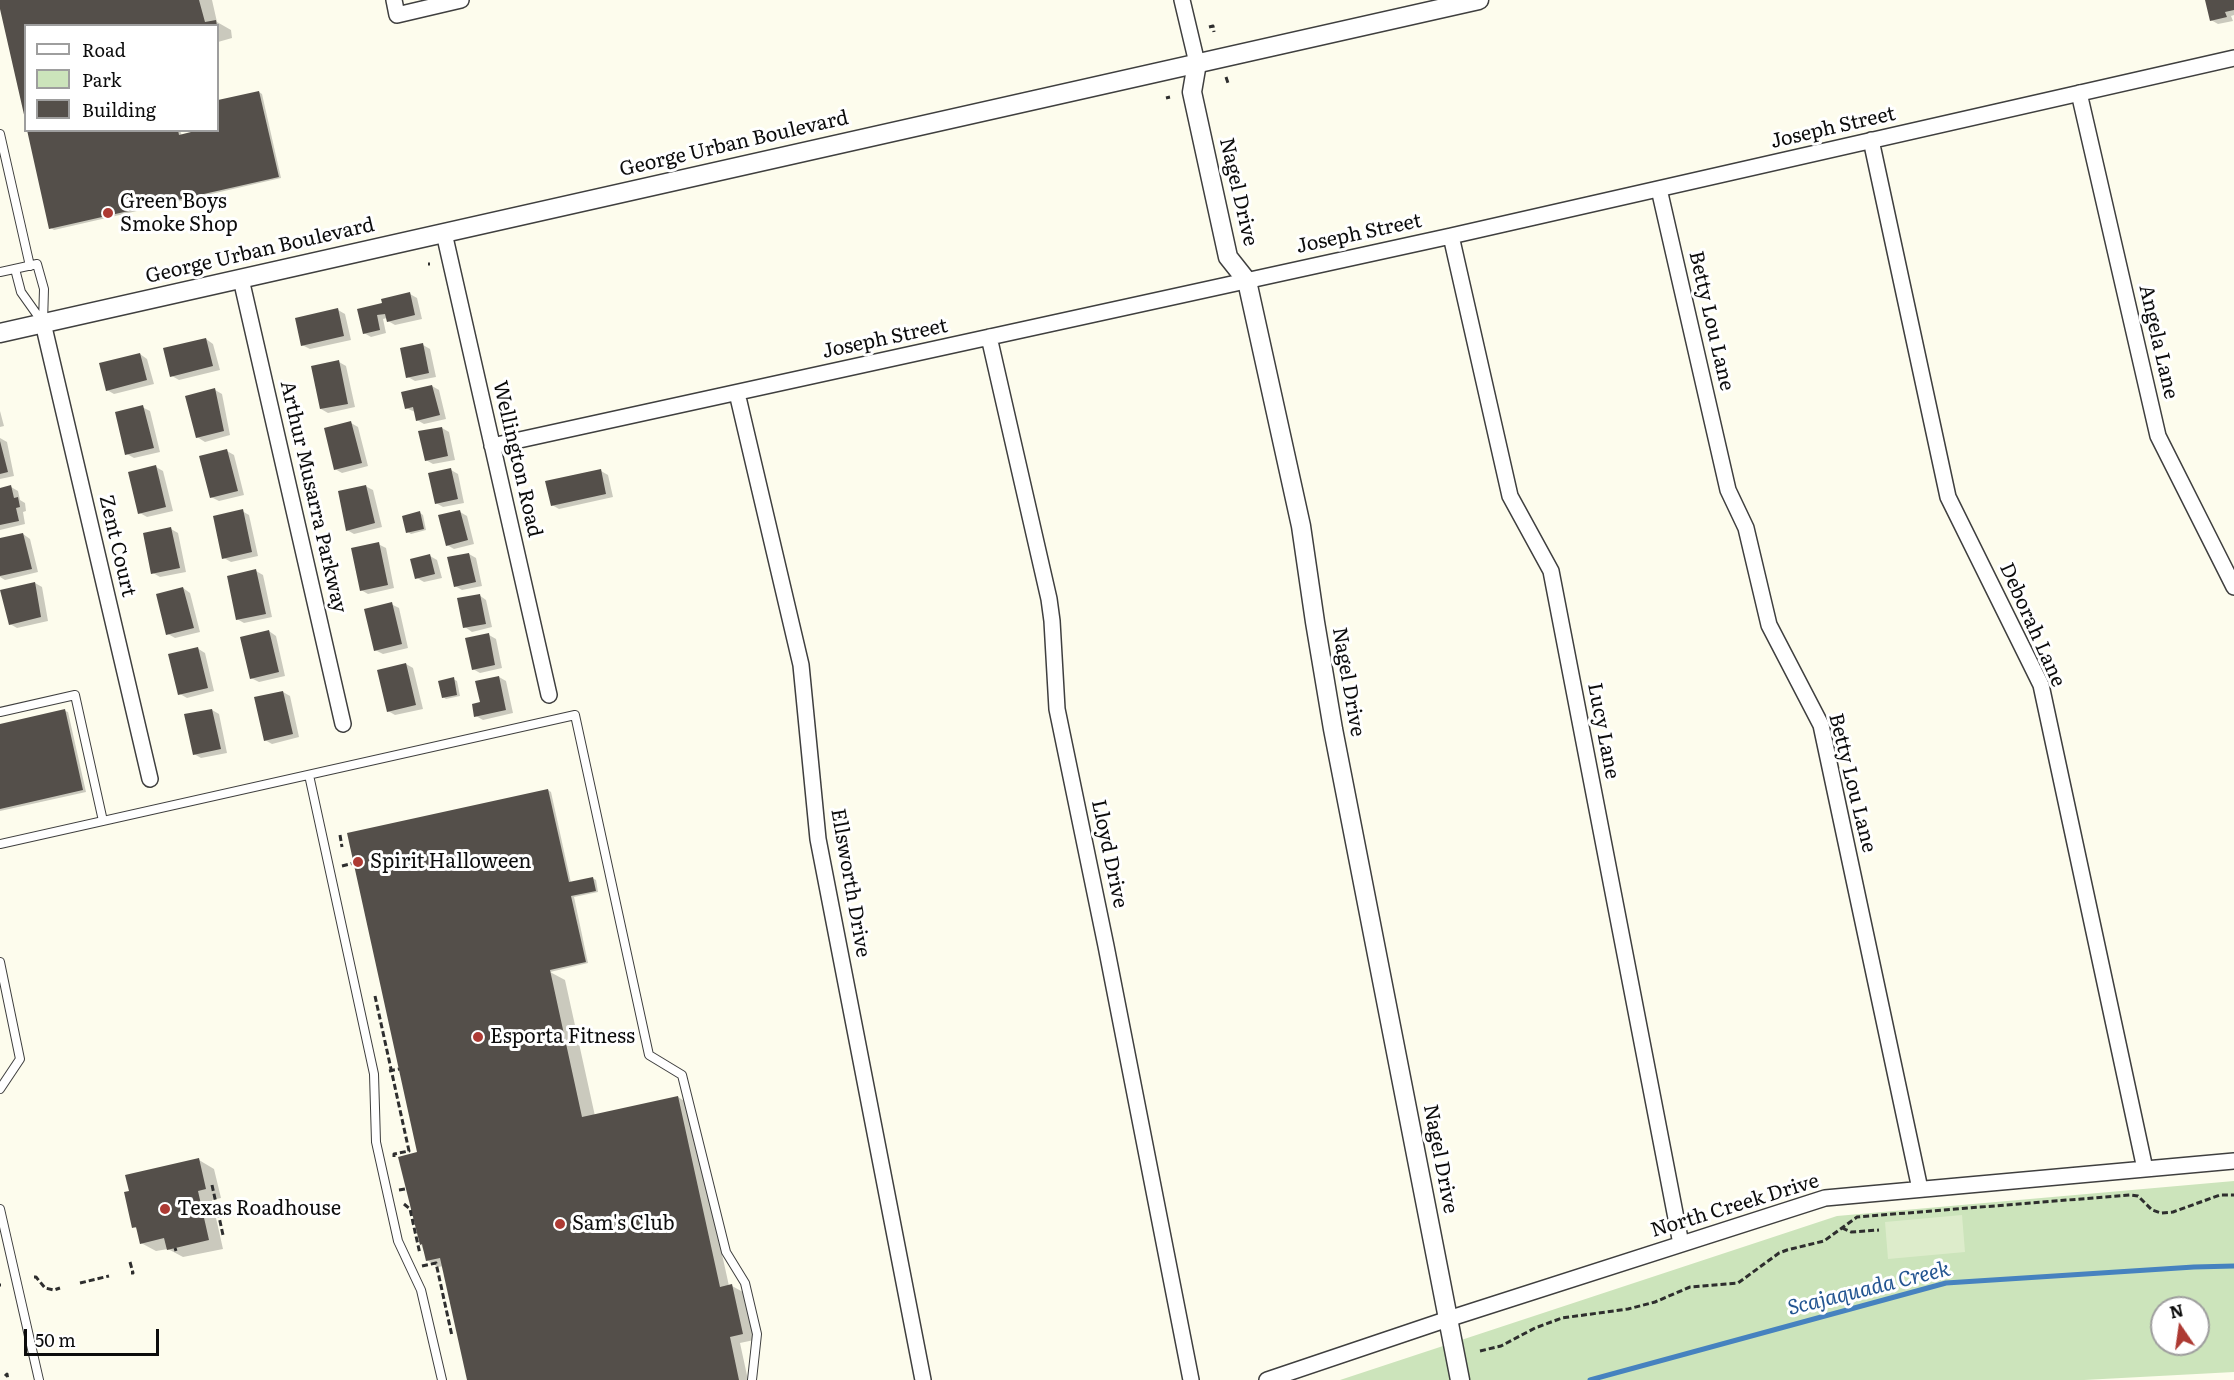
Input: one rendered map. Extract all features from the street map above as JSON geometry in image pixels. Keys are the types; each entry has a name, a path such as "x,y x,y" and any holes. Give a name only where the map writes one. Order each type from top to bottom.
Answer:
{"street":[{"path":"394,0 398,15 461,0"},
{"name":"Nagel Drive","path":"1182,0 1197,63 1192,92 1228,257 1247,281 1301,526 1333,729 1460,1380"},
{"name":"George Urban Boulevard","path":"0,333 1479,0"},
{"name":"Joseph Street","path":"492,446 1450,236 2234,58"},
{"name":"Angela Lane","path":"2079,93 2158,436 2234,587"},
{"name":"Deborah Lane","path":"1871,140 1948,497 2041,685 2145,1169"},
{"name":"Betty Lou Lane","path":"1659,189 1728,490 1746,528 1769,625 1821,725 1920,1190"},
{"name":"Wellington Road","path":"444,233 549,695"},
{"name":"Lucy Lane","path":"1450,236 1510,496 1551,571 1681,1244"},
{"name":"Arthur Musarra Parkway","path":"242,279 343,724"},
{"name":"Zent Court","path":"43,323 150,779"},
{"name":"Lloyd Drive","path":"989,337 1048,599 1057,709 1191,1380"},
{"name":"Ellsworth Drive","path":"737,393 801,665 818,839 923,1380"},
{"name":"North Creek Drive","path":"1267,1380 1448,1319 1826,1198 2234,1161"}],"lane":[{"path":"0,134 34,265 44,289 43,323"},
{"path":"0,272 34,265"},
{"path":"15,269 21,292 43,323"},
{"path":"0,712 75,695 103,821"},
{"path":"0,844 575,715 649,1055 682,1075 726,1252 746,1283 757,1334 752,1380"},
{"path":"309,775 374,1074 378,1152 398,1241 421,1290 442,1380"},
{"path":"0,962 21,1059 0,1089"},
{"path":"0,1209 39,1380"}],"path":[{"path":"1209,27 1213,26 1214,32"},
{"path":"1226,76 1227,83"},
{"path":"340,835 342,847"},
{"path":"342,866 354,863"},
{"path":"375,996 389,1071 409,1151 394,1154 396,1163"},
{"path":"389,1071 399,1069"},
{"path":"399,1181 404,1205 410,1209 420,1255"},
{"path":"212,1185 223,1235"},
{"path":"2128,1186 2130,1195"},
{"path":"1480,1350 1501,1346 1535,1328 1562,1318 1628,1309 1655,1302 1690,1287 1738,1283 1779,1253 1824,1241 1857,1217 2130,1195 2138,1196 2152,1210 2161,1213 2187,1209 2220,1195 2234,1195"},
{"path":"1842,1228 1851,1232 1879,1230"},
{"path":"130,1262 133,1273 130,1273"},
{"path":"423,1266 436,1263 452,1336"},
{"path":"80,1283 110,1276"},
{"path":"33,1277 36,1277 45,1288 54,1290 60,1287"},
{"path":"5,1376 7,1374 8,1380"}],"green space":[{"path":"2234,1181 2234,1372 2084,1380 1340,1380 1837,1216"},
{"path":"1962,1215 1965,1252 1888,1259 1885,1222"}],"building":[{"path":"0,0 199,0 205,22 216,20 217,24 24,24 24,115 0,9"},
{"path":"2205,0 2234,0 2234,10 2225,12 2227,17 2210,21"},
{"path":"259,91 279,177 49,229 27,132 178,132 179,135 191,132 219,132 219,100"},
{"path":"410,292 415,315 387,322 385,314 377,315 380,330 363,334 357,309 382,303 381,299"},
{"path":"338,308 344,336 301,346 295,318"},
{"path":"206,338 213,366 170,377 163,348"},
{"path":"423,343 429,373 406,378 400,348"},
{"path":"140,353 147,380 106,391 99,363"},
{"path":"339,360 348,404 320,409 311,366"},
{"path":"432,385 440,415 416,421 413,407 405,409 401,392"},
{"path":"215,388 224,431 196,438 185,396"},
{"path":"143,405 154,448 125,455 115,412"},
{"path":"351,421 362,463 334,470 324,428"},
{"path":"442,427 448,456 425,461 418,431"},
{"path":"0,441 8,472 0,474"},
{"path":"227,449 238,491 210,498 199,456"},
{"path":"156,465 166,507 138,514 128,472"},
{"path":"451,468 458,499 435,504 428,473"},
{"path":"601,469 606,494 551,506 545,481"},
{"path":"11,485 14,498 18,497 20,507 16,508 19,521 0,525 0,488"},
{"path":"366,485 375,523 346,531 338,491"},
{"path":"243,509 252,552 222,559 213,516"},
{"path":"460,510 468,540 446,546 438,515"},
{"path":"420,511 424,529 406,533 402,516"},
{"path":"171,527 180,568 151,574 143,533"},
{"path":"23,533 32,569 0,576 0,538"},
{"path":"379,542 388,585 360,591 351,548"},
{"path":"469,553 476,582 454,587 447,557"},
{"path":"430,554 435,574 415,579 410,559"},
{"path":"256,569 266,614 236,620 227,576"},
{"path":"35,582 41,617 9,625 0,590"},
{"path":"183,587 194,628 166,635 156,594"},
{"path":"480,594 486,624 463,628 457,598"},
{"path":"392,602 402,644 374,651 364,609"},
{"path":"269,630 279,672 250,679 240,637"},
{"path":"489,633 495,665 472,670 465,638"},
{"path":"198,647 208,688 178,695 168,654"},
{"path":"406,663 416,705 387,712 377,670"},
{"path":"499,676 506,710 474,717 472,704 480,702 475,681"},
{"path":"454,677 457,695 442,698 438,681"},
{"path":"283,691 293,734 264,741 254,697"},
{"path":"65,709 83,790 0,809 0,724"},
{"path":"212,709 221,749 193,755 184,714"},
{"path":"548,789 569,882 593,877 596,891 571,896 586,962 550,970 582,1117 678,1096 720,1287 732,1284 743,1334 730,1337 739,1380 467,1380 440,1258 426,1261 422,1244 420,1245 398,1157 417,1152 347,833"},
{"name":"Texas Roadhouse","path":"199,1158 206,1189 198,1191 209,1240 167,1250 164,1238 140,1244 136,1227 132,1228 124,1192 129,1191 125,1175"}],"waterway":[{"name":"Scajaquada Creek","path":"1590,1380 1946,1283 2234,1266"}],"place":[{"name":"Green Boys Smoke Shop","path":"108,213"},
{"name":"Spirit Halloween","path":"358,862"},
{"name":"Esporta Fitness","path":"478,1037"},
{"name":"Texas Roadhouse","path":"165,1209"},
{"name":"Sam's Club","path":"560,1224"}]}
